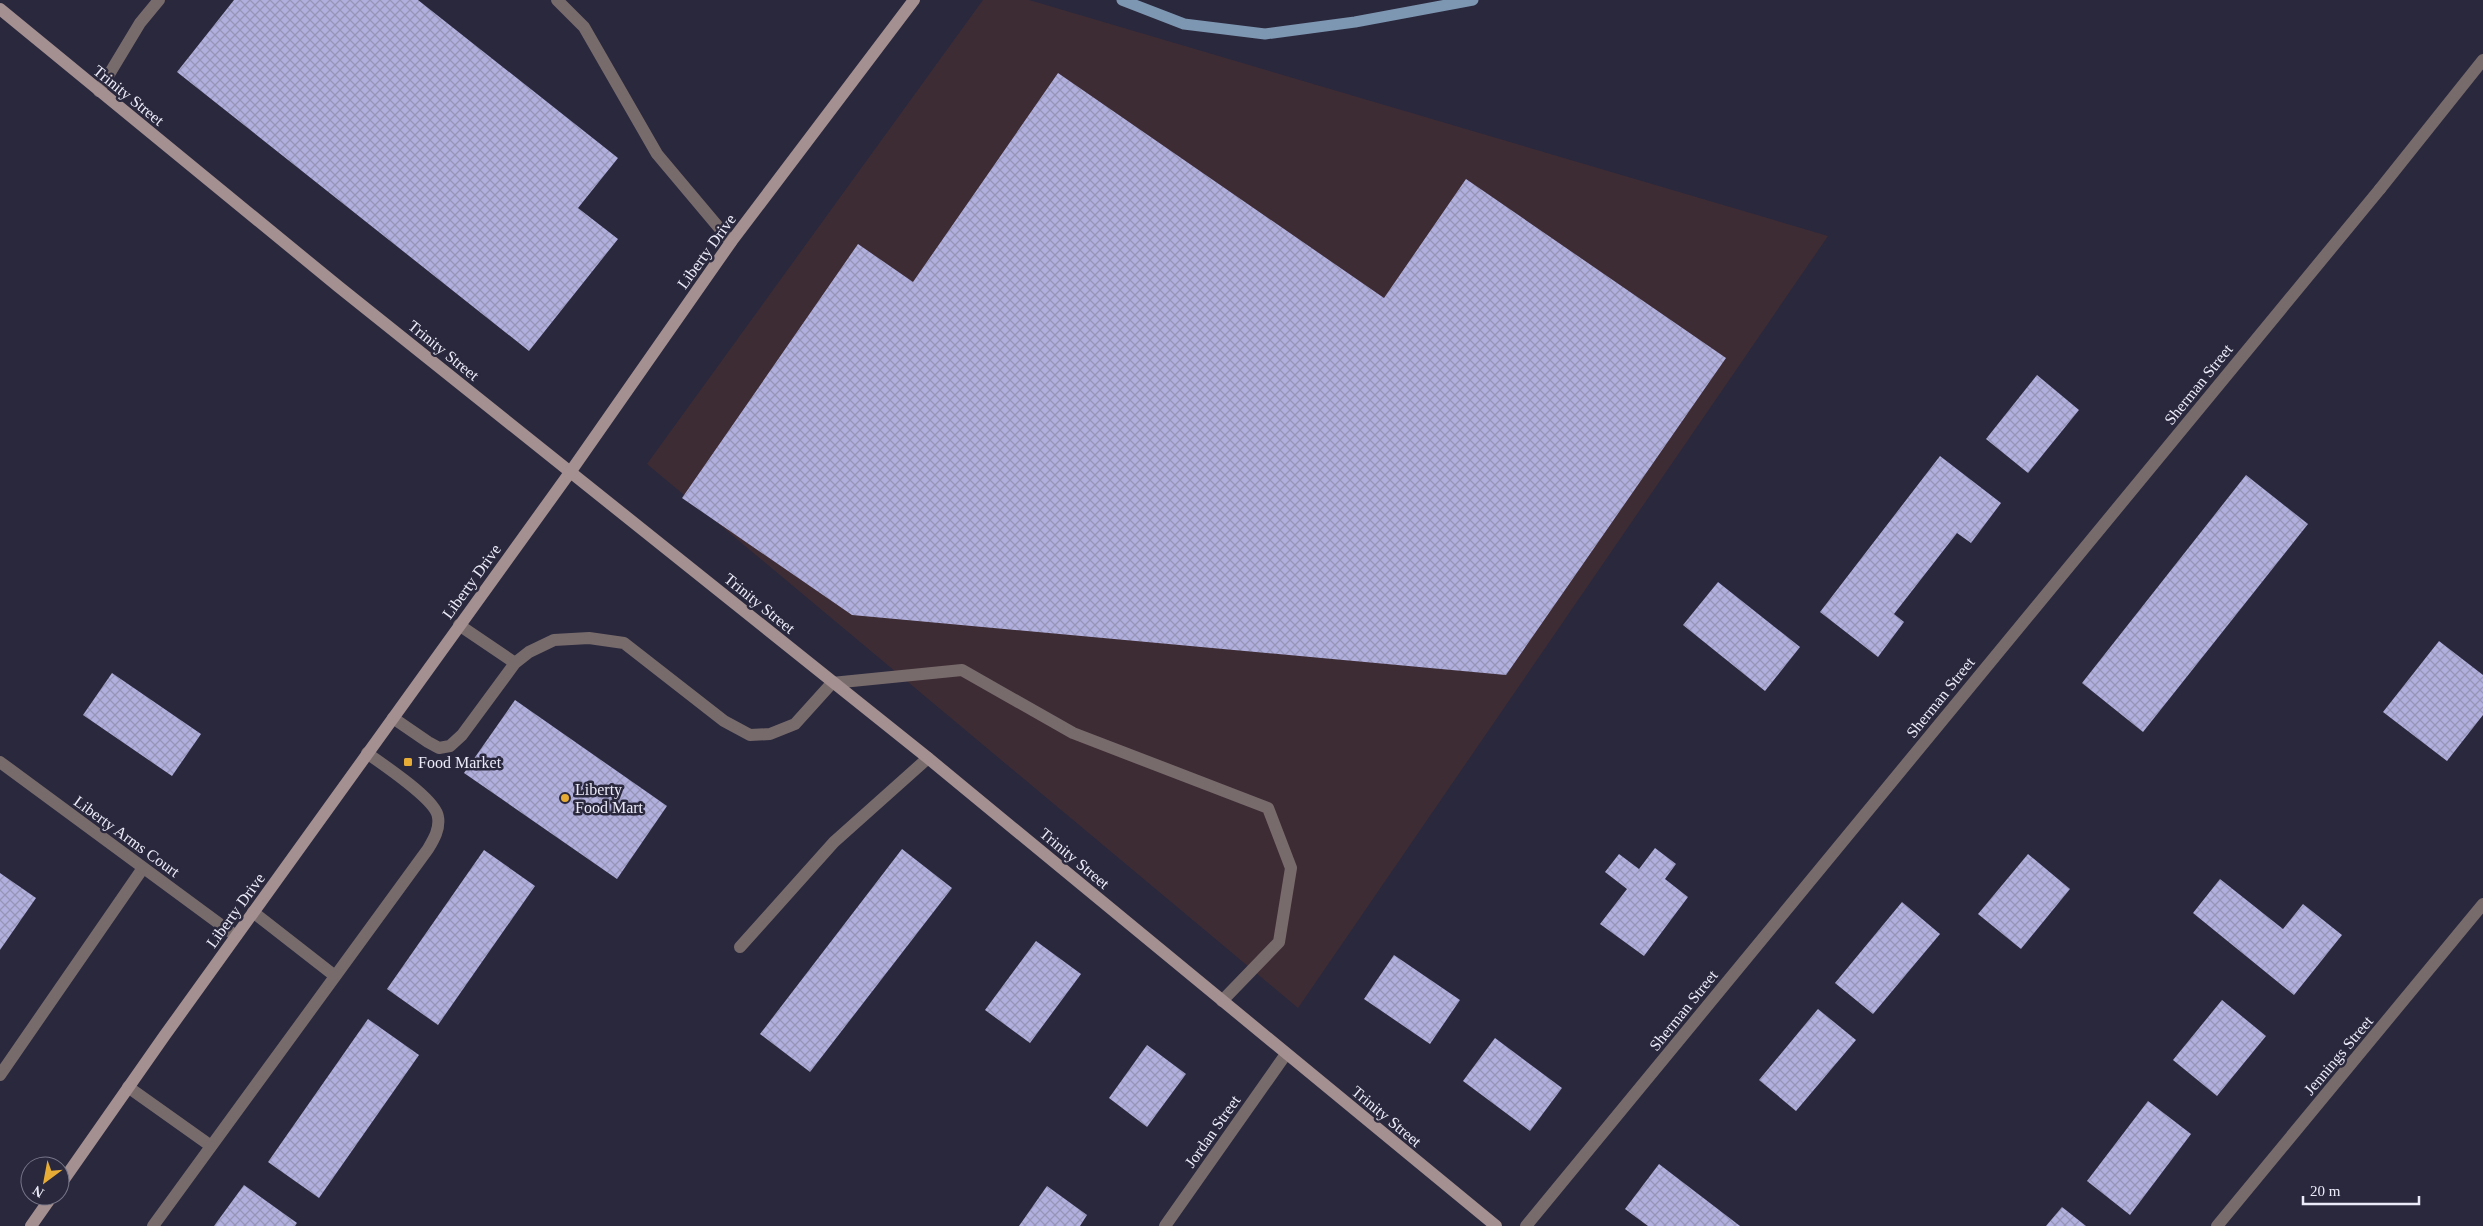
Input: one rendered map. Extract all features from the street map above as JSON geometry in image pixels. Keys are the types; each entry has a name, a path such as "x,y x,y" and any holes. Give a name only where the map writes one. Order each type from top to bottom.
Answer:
{"street":[{"path":"99,91 140,23 159,0"},
{"path":"557,0 584,27 657,154 731,242"},
{"name":"Liberty Drive","path":"70,1171 253,912 571,471 731,242 914,0"},
{"name":"Trinity Street","path":"0,9 339,287 928,758 1496,1226"},
{"name":"Sherman Street","path":"1526,1226 2380,189 2483,60"},
{"path":"459,626 515,662"},
{"path":"393,718 439,748 450,746 462,735 515,662 529,652 554,640 589,638 624,643 724,721 750,735 770,734 795,724 832,682 962,670 1073,733 1268,808 1291,868 1278,942 1222,1001"},
{"path":"152,1226 428,849 438,832 438,815 426,798 367,753"},
{"path":"740,946 834,842 928,758"},
{"name":"Liberty Arms Court","path":"0,762 236,936"},
{"path":"0,1075 143,868"},
{"name":"Jennings Street","path":"2217,1226 2483,904"},
{"path":"253,912 335,976"},
{"name":"Jordan Street","path":"1165,1226 1286,1054"},
{"path":"128,1087 211,1146"},
{"path":"31,1226 45,1206"}],"shaded area":[{"path":"983,0 1029,0 1828,236 1298,1008 647,464"}],"building":[{"path":"234,0 418,0 618,158 578,208 618,239 529,351 177,72"},
{"path":"1058,73 1384,298 1466,179 1726,358 1506,675 852,615 682,498 858,244 913,282"},
{"path":"2037,375 2079,410 2028,473 1986,439"},
{"path":"1940,456 2001,503 1971,543 1957,533 1894,614 1904,622 1878,657 1820,612"},
{"path":"2246,475 2308,524 2143,732 2082,683"},
{"path":"1718,582 1800,647 1765,691 1683,625"},
{"path":"2439,641 2483,675 2483,715 2447,761 2383,712"},
{"path":"112,673 201,734 172,776 83,715"},
{"path":"515,700 667,806 617,879 464,773"},
{"path":"1655,848 1676,864 1665,879 1688,897 1644,956 1600,924 1627,889 1605,872 1619,854 1639,869"},
{"path":"902,849 952,888 810,1072 760,1034"},
{"path":"484,850 535,886 438,1025 387,989"},
{"path":"2028,854 2070,889 2021,949 1978,914"},
{"path":"0,873 36,898 0,950"},
{"path":"2220,879 2283,929 2303,904 2342,935 2294,995 2193,913"},
{"path":"1902,902 1940,934 1873,1014 1835,983"},
{"path":"1036,941 1081,974 1030,1043 985,1010"},
{"path":"1394,955 1460,1000 1430,1044 1364,999"},
{"path":"2222,1000 2266,1036 2217,1096 2173,1060"},
{"path":"1818,1009 1856,1040 1796,1111 1759,1080"},
{"path":"368,1019 419,1055 319,1198 268,1162"},
{"path":"1495,1038 1562,1088 1530,1131 1463,1081"},
{"path":"1147,1045 1186,1074 1147,1127 1109,1098"},
{"path":"2148,1101 2191,1134 2130,1215 2087,1181"},
{"path":"1659,1164 1740,1226 1648,1226 1625,1209"},
{"path":"244,1185 297,1223 295,1226 214,1226"},
{"path":"1047,1186 1087,1215 1080,1226 1019,1226"},
{"path":"2062,1207 2086,1226 2046,1226"}],"waterway":[{"path":"1122,0 1184,24 1265,34 1355,22 1473,0"}],"place":[{"name":"Food Market","path":"408,762"},
{"name":"Liberty Food Mart","path":"565,798"}]}
